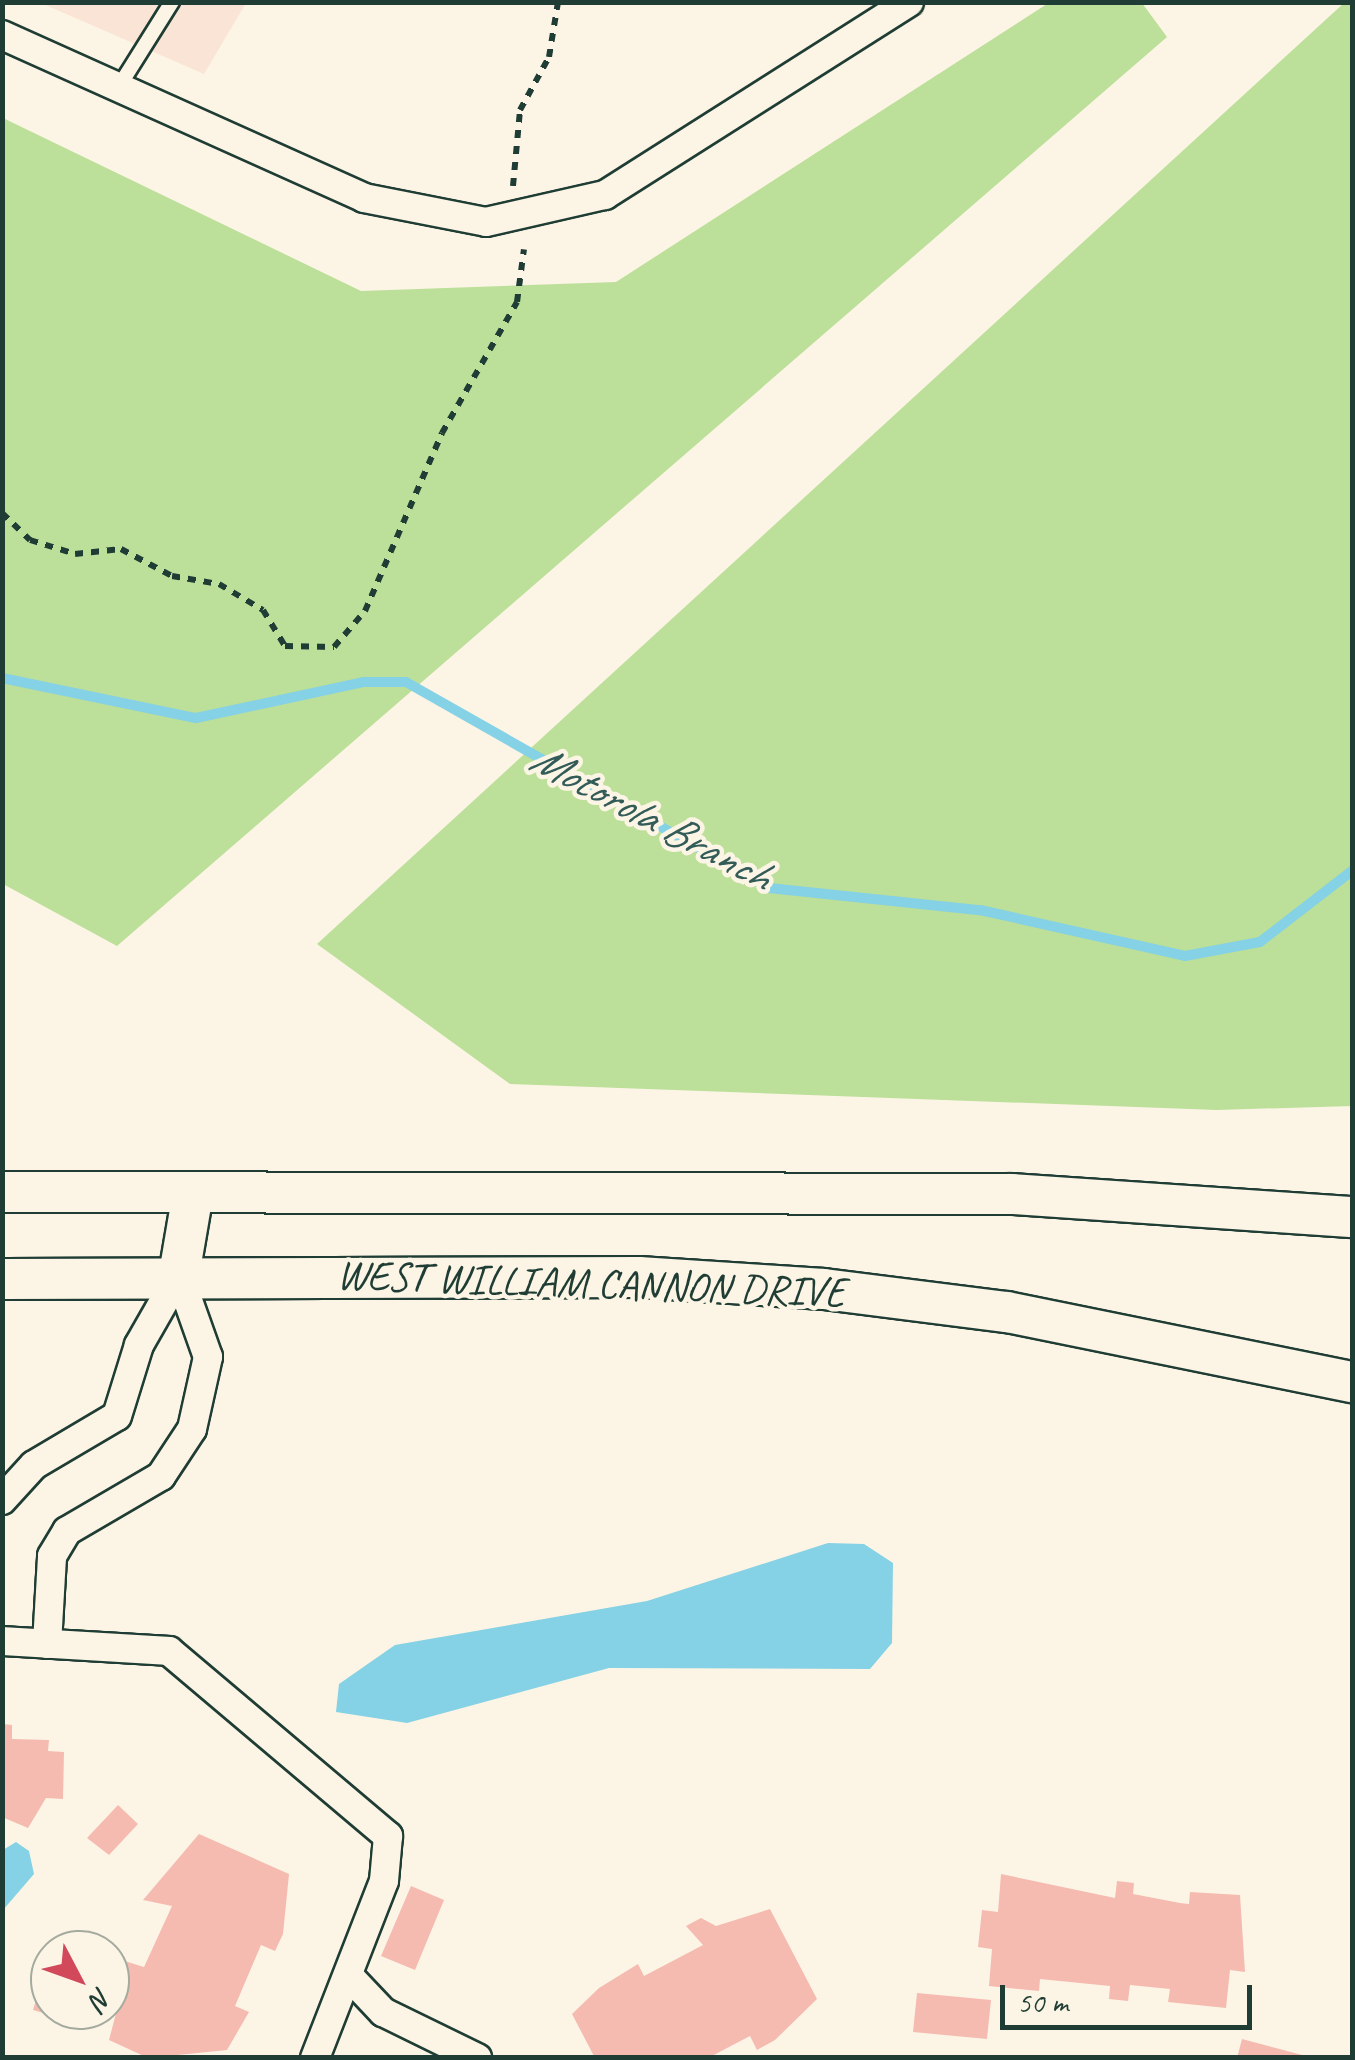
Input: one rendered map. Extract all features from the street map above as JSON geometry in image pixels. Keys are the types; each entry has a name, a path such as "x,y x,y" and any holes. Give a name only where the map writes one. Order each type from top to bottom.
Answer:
{"main road":[{"name":"WEST WILLIAM CANNON DRIVE","path":"2,1192 1012,1194 1352,1218"},
{"path":"179,1275 193,1193"},
{"name":"WEST WILLIAM CANNON DRIVE","path":"2,1279 179,1275 638,1277 824,1289 1008,1312 1352,1382"}],"street":[{"path":"2,35 410,213 520,219 605,195 908,2"},
{"path":"2,1500 34,1465 117,1416 134,1386 139,1345 179,1275"},
{"path":"47,1644 52,1556 67,1531 161,1476 192,1428 208,1357 179,1275"},
{"path":"2,1641 169,1650 388,1836 384,1881 315,2058"},
{"path":"349,1976 382,2012 477,2058"}],"lane":[{"path":"118,88 172,2"}],"path":[{"path":"513,187 520,110 549,57 558,2"},
{"path":"2,513 30,540 75,554 121,549 172,576 219,584 263,610 285,646 334,647 365,611 442,433 517,302 524,249"}],"shaded area":[{"path":"41,3 246,3 204,74"}],"green space":[{"path":"1050,2 1142,3 1167,37 117,946 3,884 3,118 361,291 616,282"},
{"path":"1344,3 1352,3 1352,1106 1217,1110 510,1084 317,944"}],"water":[{"path":"828,1543 864,1544 893,1563 892,1643 870,1669 609,1668 407,1723 336,1712 339,1684 395,1645 647,1601"},
{"path":"16,1842 29,1851 34,1874 3,1910 3,1850"}],"building":[{"path":"2,1724 12,1725 12,1739 49,1740 48,1751 64,1752 63,1799 46,1798 28,1828 2,1817"},
{"path":"118,1805 138,1824 109,1855 87,1838"},
{"path":"199,1834 289,1874 283,1934 275,1951 261,1945 235,2006 249,2012 227,2050 148,2058 109,2040 112,2030 130,2030 130,1963 144,1967 172,1906 143,1900"},
{"path":"1001,1874 1115,1898 1117,1881 1134,1883 1133,1894 1180,1903 1189,1904 1190,1892 1240,1895 1245,1972 1230,1970 1226,2008 1168,2002 1170,1989 1130,1985 1128,2001 1109,1999 1110,1986 1040,1979 1039,1991 989,1986 992,1949 978,1947 982,1910 998,1912"},
{"path":"411,1886 444,1900 415,1970 381,1956"},
{"path":"770,1909 817,1999 775,2040 757,2050 750,2036 708,2058 595,2058 572,2014 599,1988 638,1964 644,1976 703,1945 686,1926 701,1918 716,1926"},
{"path":"917,1993 991,2000 987,2039 913,2032"},
{"path":"1242,2039 1306,2056 1237,2058"}],"waterway":[{"name":"Motorola Branch","path":"2,678 196,718 364,682 406,682 769,888 980,910 1185,956 1260,942 1352,871"}]}
